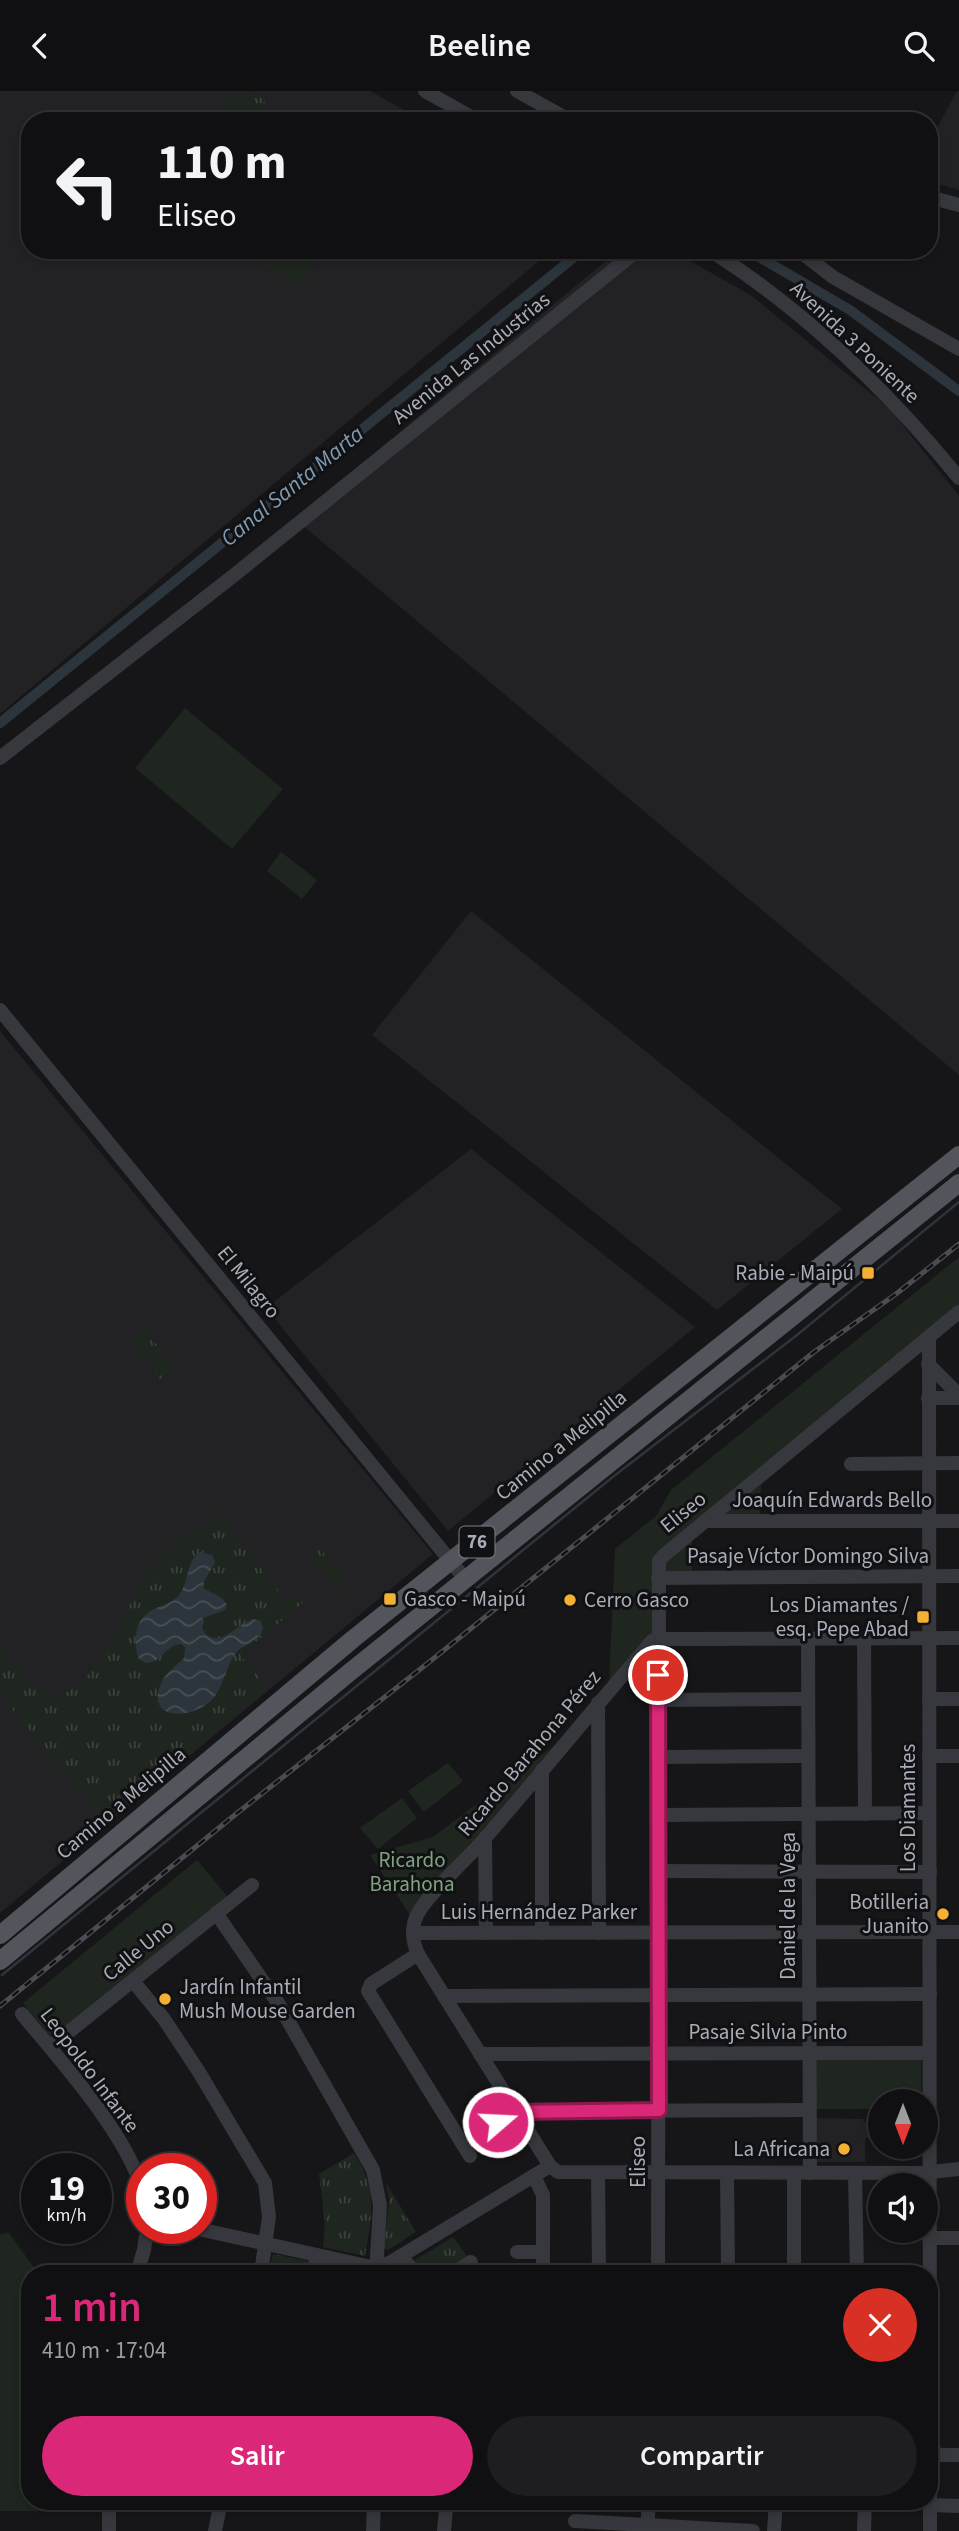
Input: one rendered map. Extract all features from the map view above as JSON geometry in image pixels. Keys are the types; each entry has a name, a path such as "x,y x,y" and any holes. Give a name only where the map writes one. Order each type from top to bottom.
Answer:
{"main road":[{"name":"Camino a Melipilla","path":"0,1935 342,1648 959,1154"},
{"name":"76","path":"0,1961 340,1681 959,1183"},
{"path":"786,1294 799,1312"},
{"path":"712,1353 727,1370"},
{"path":"549,1484 564,1501"}],"street":[{"path":"425,91 462,112"},
{"path":"517,91 554,112"},
{"path":"938,199 959,205"},
{"name":"Avenida Las Industrias","path":"0,758 233,576 627,259"},
{"name":"Avenida 3 Poniente","path":"724,259 757,281 838,350 928,440 959,478"},
{"path":"810,259 833,277 959,349"},
{"name":"El Milagro","path":"0,1010 466,1580"},
{"name":"Eliseo","path":"659,2265 659,1561 959,1312"},
{"name":"Los Diamantes","path":"929,1337 929,2173"},
{"path":"928,1364 959,1396"},
{"path":"928,1398 959,1396"},
{"path":"851,1464 959,1463"},
{"name":"Joaquín Edwards Bello","path":"705,1521 959,1521"},
{"name":"Pasaje Víctor Domingo Silva","path":"658,1578 959,1576"},
{"name":"Daniel de la Vega","path":"808,1638 810,2173"},
{"path":"864,1638 865,1814"},
{"path":"658,1639 959,1638"},
{"name":"Ricardo Barahona Pérez","path":"413,1933 423,1907 485,1839 652,1641 658,1639"},
{"path":"658,1700 808,1699"},
{"path":"929,1699 959,1699"},
{"path":"598,1703 599,1933"},
{"path":"658,1757 808,1756"},
{"path":"929,1756 959,1756"},
{"path":"542,1770 542,1933"},
{"path":"658,1815 929,1813"},
{"path":"485,1839 486,1933"},
{"path":"658,1871 930,1872"},
{"name":"Calle Uno","path":"50,2047 252,1885"},
{"path":"216,1913 278,2003 373,2170 380,2205 376,2265"},
{"name":"Luis Hernández Parker","path":"413,1933 959,1932"},
{"path":"413,1933 418,1954 515,2112 550,2167 561,2173 868,2173"},
{"path":"418,1954 371,1984 369,1991 466,2150 515,2112 809,2110"},
{"path":"133,1981 164,2019 259,2171 268,2198 269,2217 262,2265"},
{"path":"444,1996 930,1994"},
{"name":"Leopoldo Infante","path":"22,2014 50,2047 126,2153"},
{"name":"Pasaje Silvia Pinto","path":"480,2054 929,2053"},
{"path":"386,2265 550,2167"},
{"path":"929,2173 959,2169"},
{"path":"598,2173 599,2265"},
{"path":"727,2173 728,2265"},
{"path":"794,2173 794,2265"},
{"path":"855,2173 857,2265"},
{"path":"534,2176 543,2195 543,2265"},
{"path":"217,2233 354,2265"},
{"path":"938,2238 959,2238"},
{"name":"Los Diamantes","path":"929,2243 929,2265"},
{"path":"139,2265 145,2244"},
{"path":"517,2252 543,2252"},
{"path":"315,2265 316,2255"},
{"path":"401,2256 408,2265"},
{"path":"466,2265 471,2262"},
{"path":"938,2454 959,2455"},
{"path":"938,2501 959,2505"},
{"path":"109,2510 109,2531"},
{"path":"215,2531 218,2510"},
{"path":"373,2531 374,2510"},
{"path":"444,2531 448,2510"},
{"path":"774,2531 775,2510"},
{"path":"864,2531 865,2510"},
{"name":"Los Diamantes","path":"930,2510 930,2531"},
{"path":"575,2521 753,2531"}],"shaded area":[{"path":"0,91 370,91 408,112 21,112 21,259 541,259 0,714"},
{"path":"959,91 959,190 938,184 938,126"},
{"path":"608,259 687,259 752,296 890,409 959,496 959,1075 295,519"},
{"path":"471,911 842,1209 717,1310 372,1035"},
{"path":"0,1031 433,1554 0,1913"},
{"path":"471,1149 695,1327 448,1531 266,1308"},
{"name":"La Africana","path":"816,2118 863,2119 867,2122 865,2162 816,2162"}],"green space":[{"path":"244,91 264,99 263,112 219,112 235,92"},
{"path":"254,259 316,259 301,286"},
{"path":"185,708 283,789 232,849 135,768"},
{"path":"281,852 317,880 302,899 267,871"},
{"path":"959,1257 959,1306 658,1555 655,1634 609,1683 615,1549 656,1516 671,1490"},
{"path":"144,1329 175,1367 160,1379 129,1341"},
{"path":"761,1485 760,1517 720,1517"},
{"path":"217,1514 287,1601 299,1596 303,1603 240,1655 268,1688 104,1820 0,1695 0,1646 38,1689 53,1695 70,1691 99,1660 157,1559"},
{"path":"692,1541 692,1574 665,1575 665,1562"},
{"path":"318,1546 347,1582 338,1589 308,1555"},
{"name":"Ricardo Barahona","path":"555,1745 410,1915 370,1855 433,1837"},
{"path":"448,1763 463,1781 424,1812 408,1791"},
{"path":"402,1798 417,1818 378,1849 360,1828"},
{"path":"197,1860 227,1896 52,2039 23,2003"},
{"path":"812,2056 921,2056 921,2089 868,2089 868,2109 812,2109"},
{"path":"354,2153 362,2166 370,2191 371,2216 365,2256 323,2247 325,2223 319,2174"},
{"path":"386,2183 416,2232 388,2250 383,2248 389,2202"},
{"path":"9,2233 32,2265 21,2265 21,2510 98,2511 0,2511 0,2234"},
{"path":"453,2237 470,2260 462,2265 414,2265 412,2262"},
{"path":"273,2254 313,2262 313,2265 270,2265"}],"water":[{"path":"200,1552 212,1555 215,1562 203,1588 222,1598 227,1605 225,1610 203,1618 204,1632 211,1638 217,1638 253,1619 261,1621 263,1629 255,1640 236,1653 211,1701 192,1712 171,1713 159,1704 158,1694 164,1678 184,1658 185,1647 181,1644 171,1647 156,1660 146,1663 139,1659 136,1634 144,1616 178,1596 184,1587 190,1565"}],"waterway":[{"name":"Canal Santa Marta","path":"0,723 572,259"},
{"name":"Canal Santa Marta","path":"762,259 850,310 959,391"},
{"path":"2,1975 614,1476 797,1335 959,1202"}],"railway":[{"path":"0,2006 814,1352 896,1294 959,1244"}],"place":[{"name":"Rabie - Maipú","path":"868,1273"},
{"name":"Gasco - Maipú","path":"390,1599"},
{"name":"Cerro Gasco","path":"570,1600"},
{"name":"Los Diamantes / esq. Pepe Abad","path":"923,1617"},
{"name":"Botilleria Juanito","path":"943,1914"},
{"name":"Jardín Infantil Mush Mouse Garden","path":"165,1999"},
{"name":"La Africana","path":"844,2149"}],"route":[{"path":"498,2122 515,2112 659,2110 658,1675"}]}
